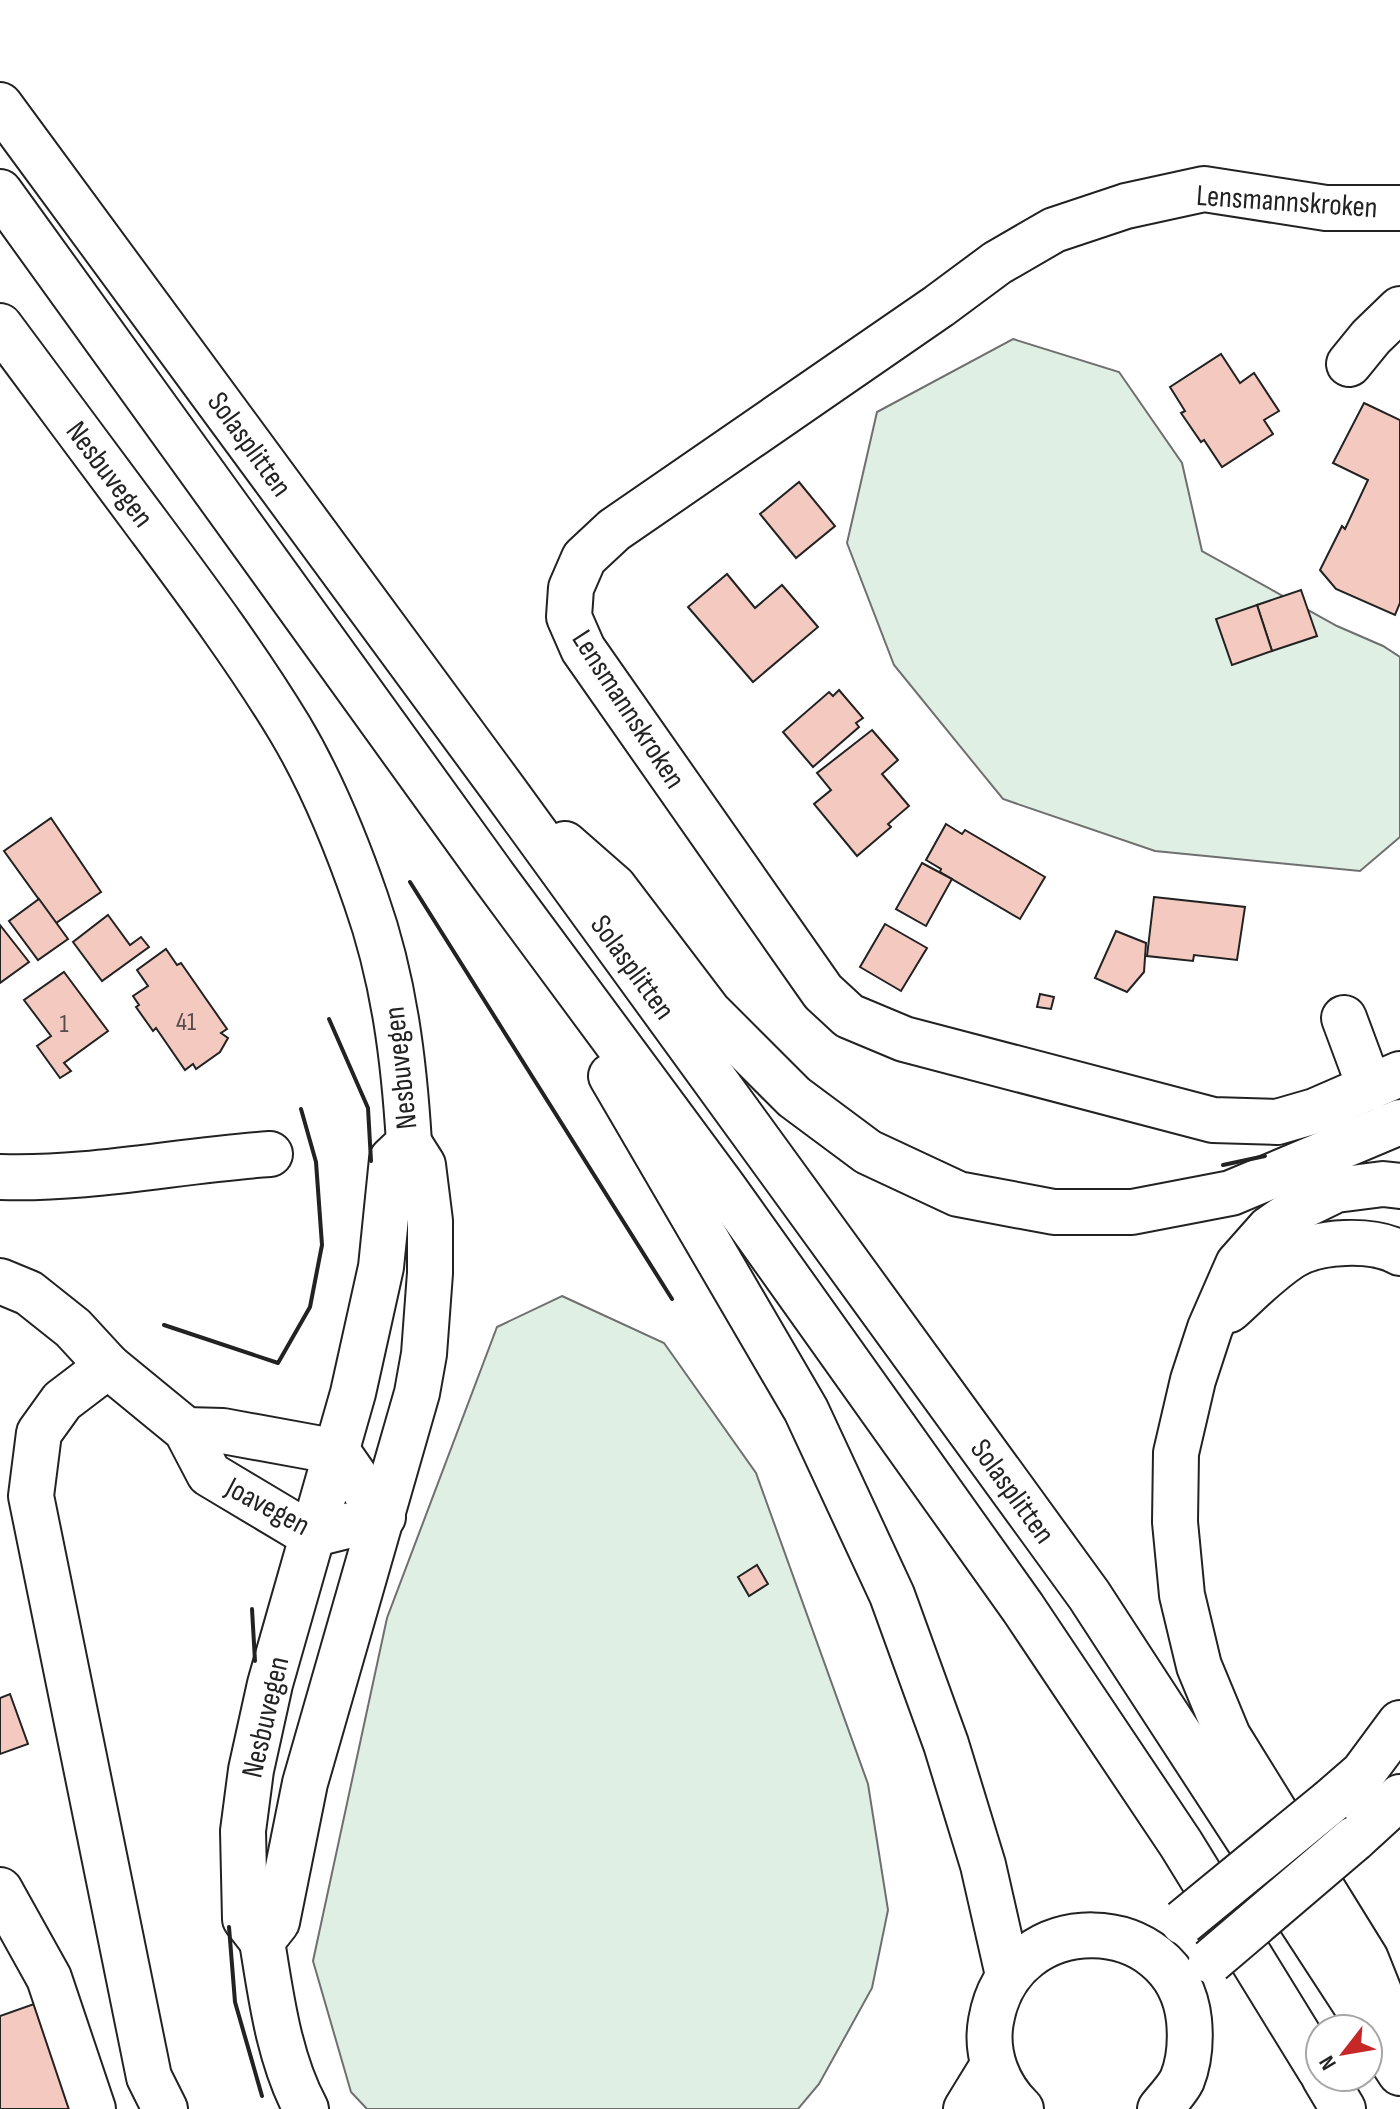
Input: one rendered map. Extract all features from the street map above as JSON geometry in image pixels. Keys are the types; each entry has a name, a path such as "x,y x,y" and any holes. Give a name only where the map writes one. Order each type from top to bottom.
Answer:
{"main road":[{"name":"Solasplitten","path":"0,105 504,790 1089,1595 1400,2073"},
{"name":"Lensmannskroken","path":"1385,1081 1315,1111 1277,1122 1213,1120 904,1039 849,1016 823,992 583,649 569,617 571,588 584,558 614,530 997,263 1054,230 1126,206 1204,189 1326,208 1400,208"},
{"name":"Solasplitten","path":"0,192 494,877 724,1188 1023,1608 1181,1844 1304,2044"},
{"path":"1349,364 1400,309"},
{"name":"Nesbuvegen","path":"0,326 193,586 250,667 298,744 330,808 367,901 394,1003 404,1069 409,1143 392,1159 381,1267 338,1452 311,1535 270,1684 247,1799 243,1866 245,1919 262,1941 282,2042 294,2087 306,2109"},
{"path":"504,790 614,887 709,1012 794,1097 868,1152 958,1194 1054,1212 1132,1212 1231,1193 1400,1122"},
{"path":"494,877 806,1410 866,1538 892,1595 946,1744 983,1865 1008,1975"},
{"path":"1344,1018 1385,1081"},
{"path":"262,1941 277,1922 305,1783 417,1393 424,1354 430,1221 423,1165 409,1143"},
{"path":"0,1177 38,1178 270,1154"},
{"path":"1400,1186 1383,1184 1336,1190 1299,1208 1269,1229 1238,1264 1210,1328 1193,1380 1176,1453 1175,1522 1182,1595 1199,1666 1228,1736 1366,1959 1400,2045"},
{"path":"1210,1328 1259,1282 1294,1255 1323,1246 1359,1242 1400,1253"},
{"name":"Joavegen","path":"0,1281 29,1293 73,1328 108,1366 186,1430 209,1474 311,1535 383,1517"},
{"path":"108,1366 19,1435 149,2077 165,2109"},
{"name":"Joavegen","path":"186,1430 223,1431 338,1452"},
{"path":"338,1452 383,1517"},
{"path":"1125,1940 1183,1922 1363,1773 1400,1723"},
{"path":"1187,2006 1211,1961 1400,1797"},
{"path":"0,1890 49,1978 93,2109"},
{"path":"1021,2109 1009,2097 993,2065 988,2034 994,2003 1008,1975 1031,1953 1061,1939 1093,1934 1125,1940 1152,1955 1173,1978 1187,2006 1191,2044 1181,2082 1160,2109"},
{"path":"966,2109 993,2065"}],"green space":[{"path":"1013,339 1119,372 1182,463 1202,551 1337,626 1400,657 1400,837 1360,871 1155,851 1003,799 894,665 847,543 877,412"},
{"path":"562,1296 664,1343 756,1473 868,1784 888,1910 872,1988 819,2084 798,2109 367,2109 351,2092 313,1961 387,1618 497,1327"}],"building":[{"path":"1221,354 1240,383 1254,373 1279,411 1264,420 1273,434 1222,467 1181,413 1185,411 1170,387"},
{"path":"1364,403 1400,420 1400,603 1395,615 1336,589 1320,570 1342,526 1345,529 1368,480 1333,463"},
{"path":"799,482 835,526 796,558 760,514"},
{"path":"727,574 755,608 782,585 818,627 753,682 688,607"},
{"path":"1301,590 1317,636 1272,651 1257,605"},
{"path":"1257,605 1272,651 1232,665 1216,619"},
{"path":"839,690 863,718 856,723 859,727 813,767 783,732 829,692 833,696"},
{"path":"872,730 898,760 882,774 909,806 888,824 891,827 857,856 814,804 831,790 817,773"},
{"path":"51,818 101,892 56,923 4,851"},
{"path":"946,824 962,834 965,830 1045,877 1020,919 940,872 941,869 926,860"},
{"path":"922,863 952,879 926,926 896,909"},
{"path":"1154,897 1245,907 1237,960 1194,955 1193,961 1147,956"},
{"path":"39,899 68,939 38,960 9,921"},
{"path":"108,915 130,945 141,937 149,947 102,981 73,942"},
{"path":"885,924 927,948 901,991 860,967"},
{"path":"0,925 29,962 0,983"},
{"path":"1116,931 1146,943 1144,972 1127,992 1095,978"},
{"path":"166,949 177,965 181,963 227,1029 221,1033 228,1038 220,1052 196,1069 193,1064 185,1070 156,1028 153,1031 136,1007 139,1005 133,996 148,986 137,970"},
{"path":"64,972 108,1031 64,1063 71,1071 60,1078 37,1046 51,1036 24,1000"},
{"path":"1040,994 1054,997 1051,1009 1037,1007"},
{"path":"757,1565 768,1584 749,1596 738,1577"},
{"path":"10,1694 28,1744 0,1754 0,1698"},
{"path":"34,2004 71,2109 0,2109 0,2016"}],"wall":[{"path":"410,882 672,1299"},
{"path":"329,1019 368,1108 371,1161"},
{"path":"164,1325 278,1363 310,1307 322,1245 316,1162 301,1109"},
{"path":"1223,1165 1265,1156"},
{"path":"252,1609 255,1661"},
{"path":"229,1927 235,2002 262,2096"}]}
